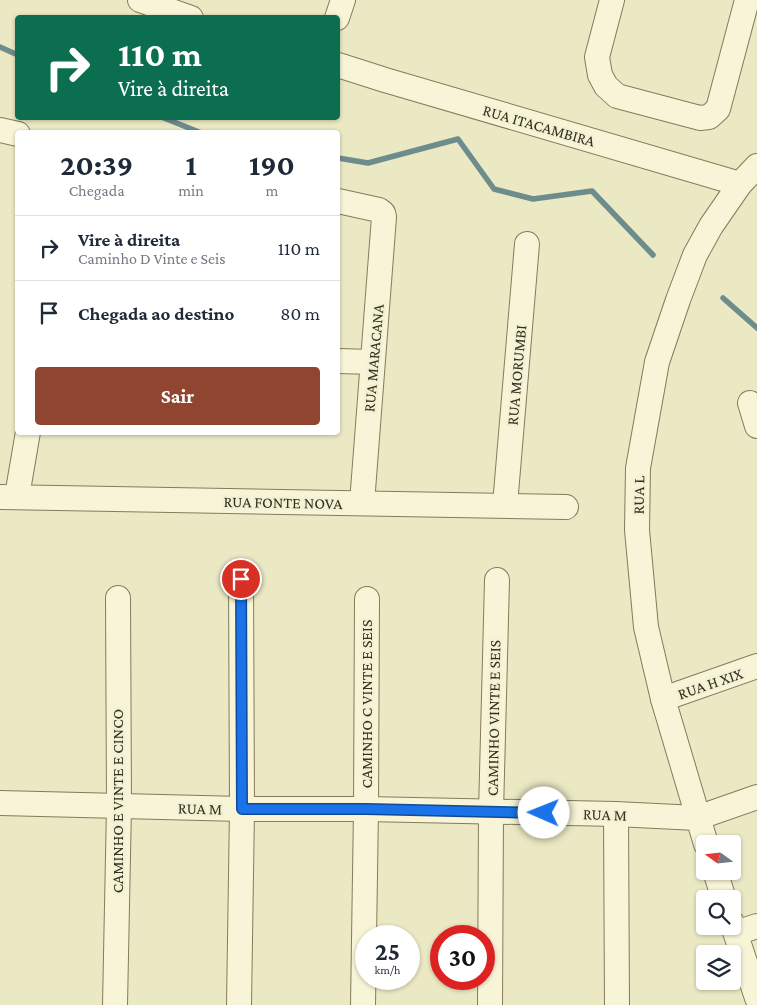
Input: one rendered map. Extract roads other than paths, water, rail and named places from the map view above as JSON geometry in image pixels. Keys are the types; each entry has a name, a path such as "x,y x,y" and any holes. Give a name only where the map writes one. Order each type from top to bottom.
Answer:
{"street":[{"path":"140,0 182,15"},
{"path":"339,15 343,0"},
{"path":"612,0 597,57 600,75 606,86 617,96 700,118 709,117 718,108 747,0"},
{"name":"RUA ITACAMBIRA","path":"340,66 740,184"},
{"path":"0,130 15,133"},
{"name":"RUA L","path":"703,835 663,699 646,618 637,530 638,468 657,362 695,256 711,226 740,184 757,166"},
{"name":"RUA MARACANA","path":"340,201 371,208 383,213 384,222 362,504"},
{"name":"RUA MORUMBI","path":"505,505 528,244"},
{"path":"340,361 372,362"},
{"path":"750,403 757,426"},
{"path":"8,497 27,435"},
{"name":"RUA FONTE NOVA","path":"8,497 566,507"},
{"path":"240,1005 242,809 241,579"},
{"name":"CAMINHO VINTE E SEIS","path":"490,1005 491,812 496,580"},
{"name":"CAMINHO E VINTE E CINCO","path":"115,1005 118,806 118,598"},
{"name":"CAMINHO C VINTE E SEIS","path":"363,1005 367,599"},
{"name":"RUA H XIX","path":"663,699 757,666"},
{"name":"RUA M","path":"0,803 242,809 366,809 616,814 697,818 757,797"},
{"path":"616,814 617,1005"},
{"path":"742,928 757,998"}],"waterway":[{"path":"0,47 15,54"},
{"path":"169,120 194,130"},
{"path":"340,158 368,163 458,139 494,189 533,199 592,191 653,255"},
{"path":"723,298 757,328"}]}
